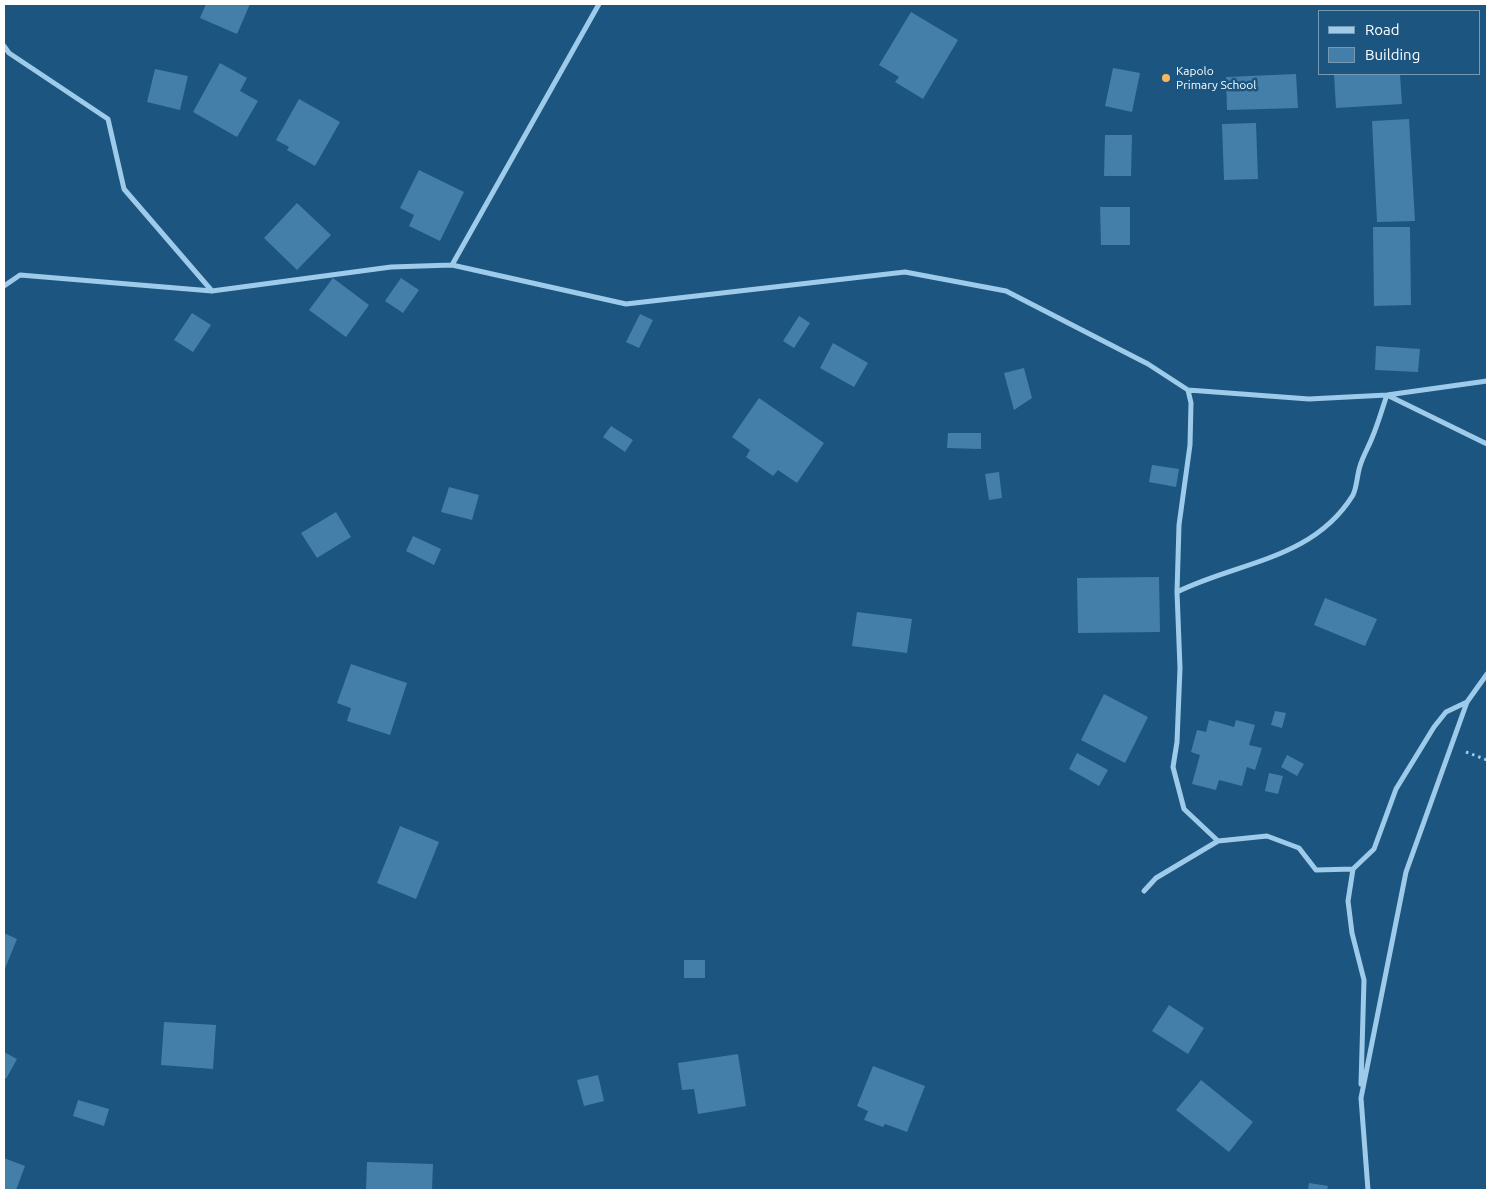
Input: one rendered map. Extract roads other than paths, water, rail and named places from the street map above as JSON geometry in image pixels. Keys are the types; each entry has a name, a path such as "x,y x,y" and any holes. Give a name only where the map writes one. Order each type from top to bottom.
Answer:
{"street":[{"path":"452,265 599,4"},
{"path":"4,46 9,53 108,119 124,189 212,291"},
{"path":"4,286 20,275 212,291 391,267 452,265 626,304 906,272 1006,291 1148,364 1188,390 1309,399 1388,395 1487,381"},
{"path":"1188,390 1190,403 1190,445 1179,525 1176,592 1180,668 1177,742 1173,766 1184,809 1218,841"},
{"path":"1388,395 1487,444"},
{"path":"1176,592 1201,580 1252,566 1280,554 1309,540 1330,522 1353,494 1364,453 1388,395"},
{"path":"1361,1098 1406,872 1467,702 1487,674"},
{"path":"1368,1190 1361,1098 1364,980 1352,933 1348,901 1353,869 1374,849 1396,789 1434,727 1446,712 1467,702"},
{"path":"1144,891 1156,878 1218,841 1267,836 1299,848 1316,870 1353,869"}],"place":[{"name":"Kapolo Primary School","path":"1166,78"}]}
